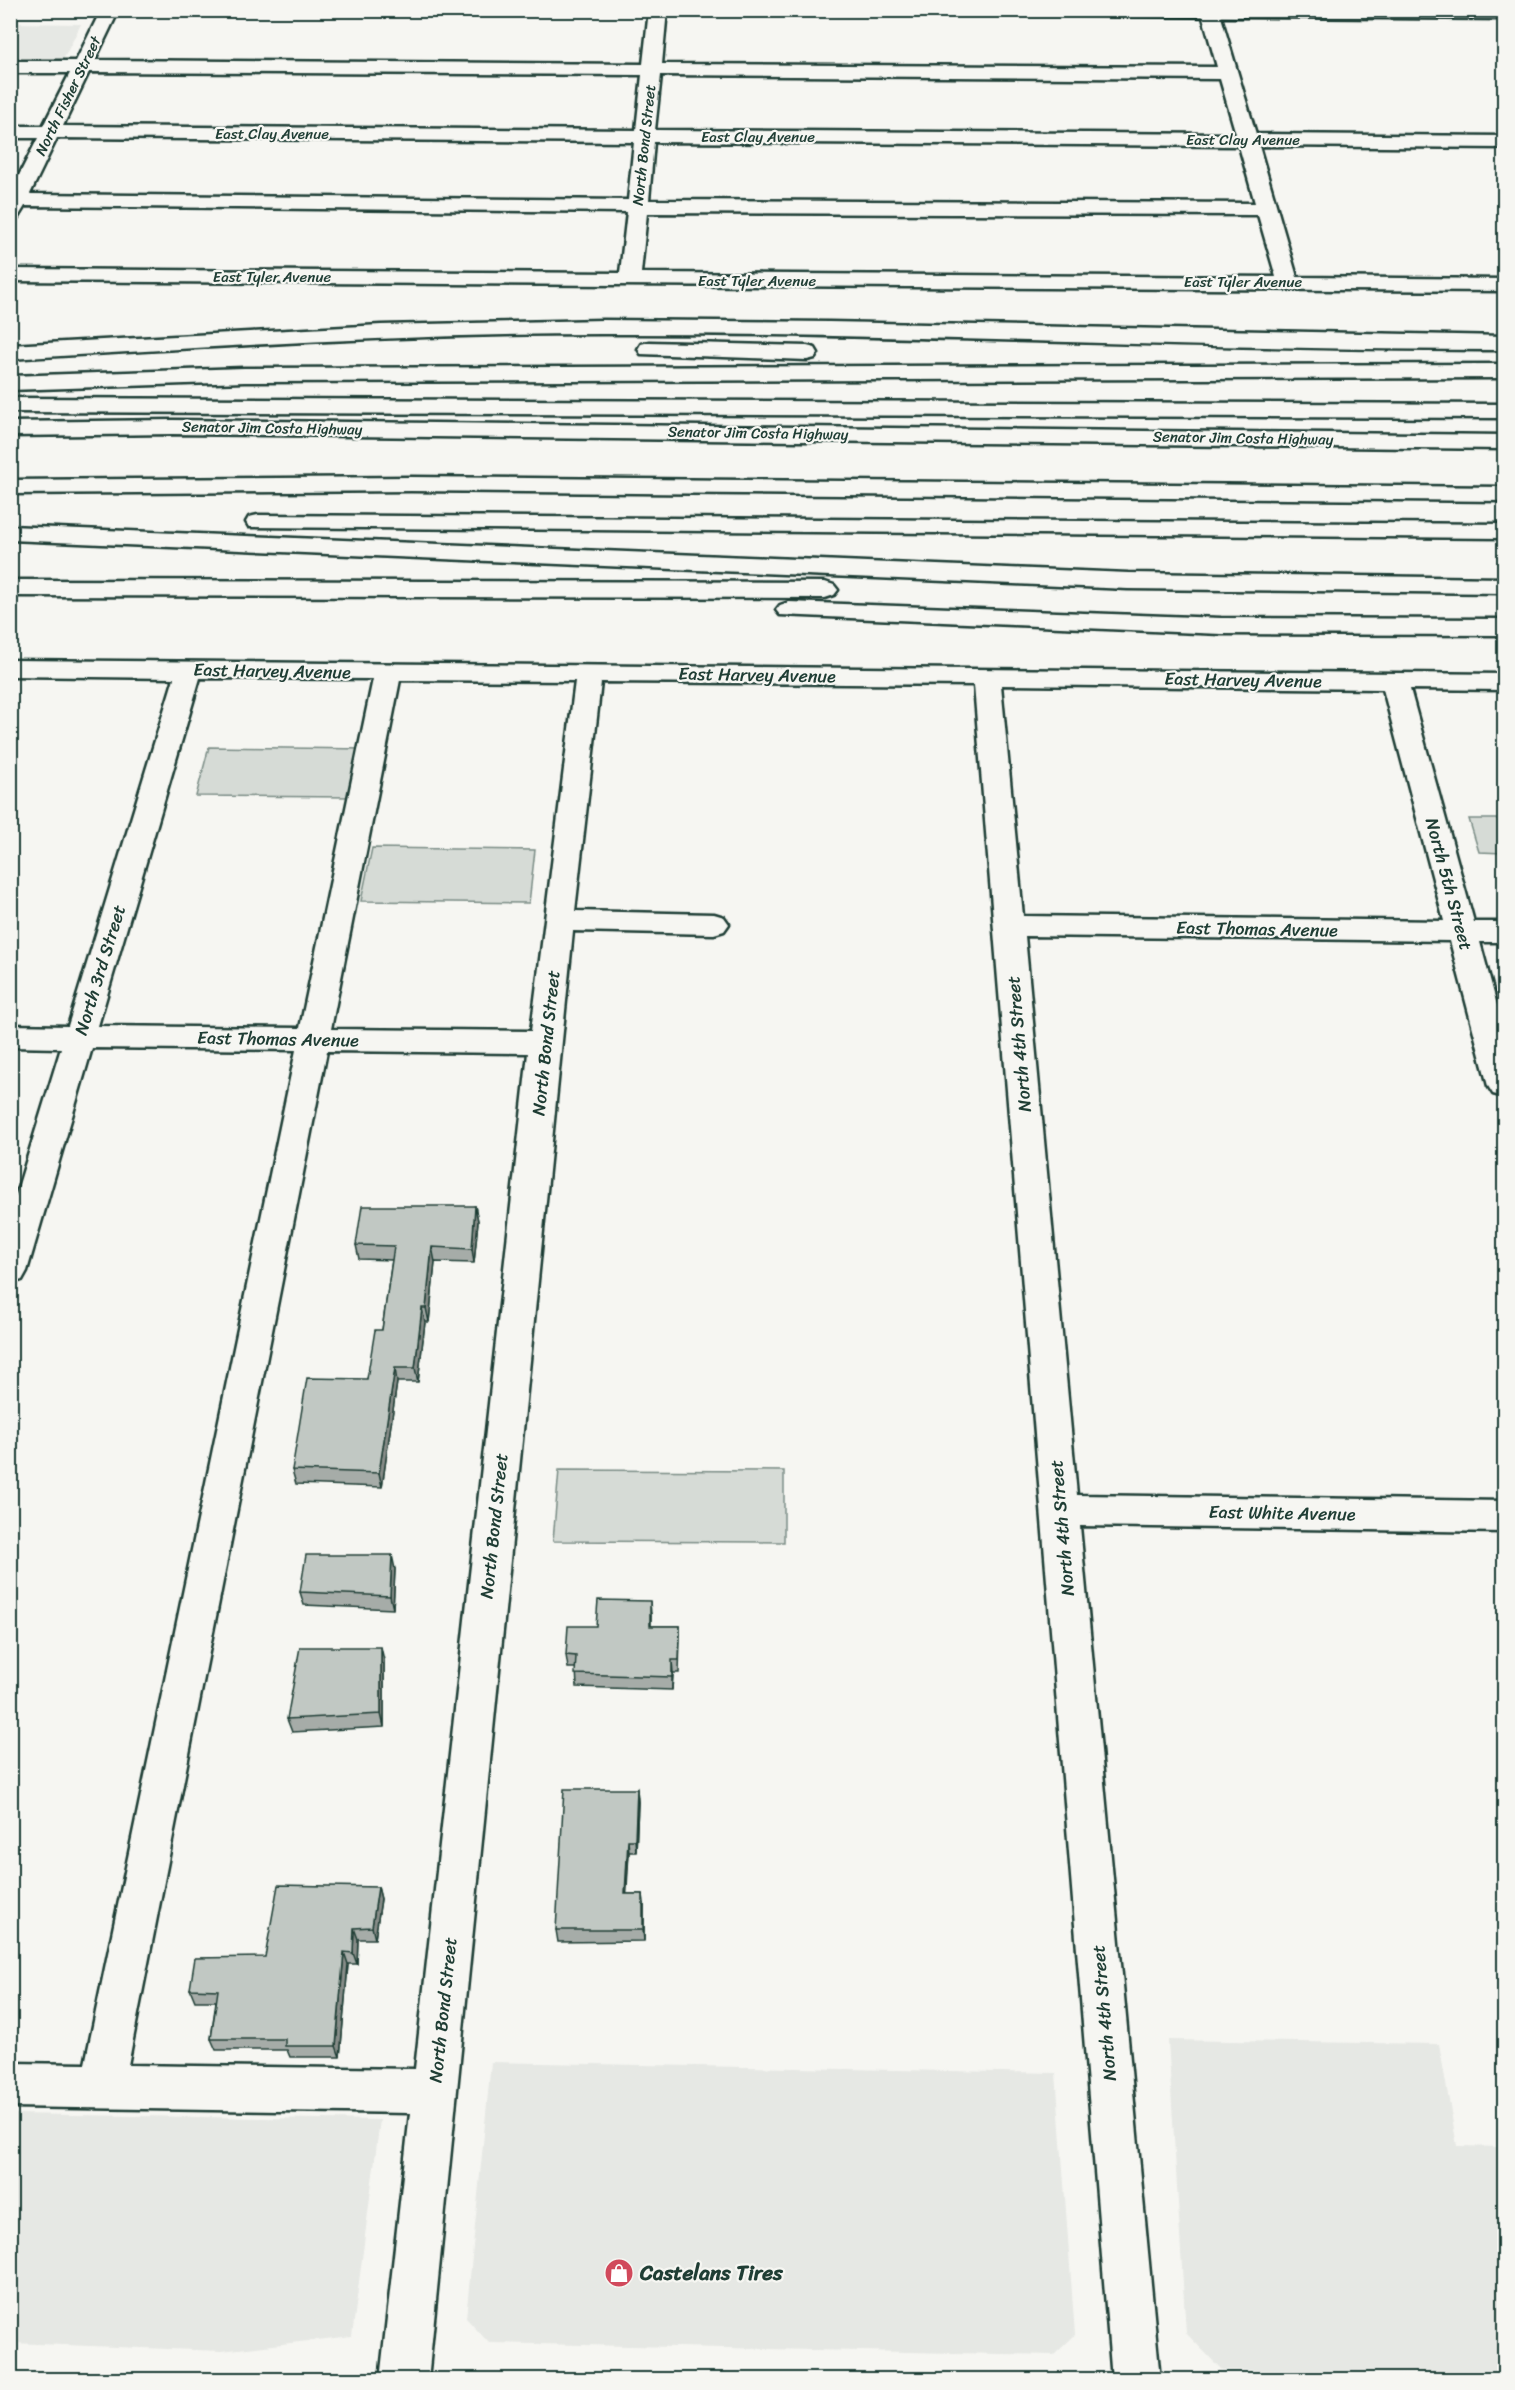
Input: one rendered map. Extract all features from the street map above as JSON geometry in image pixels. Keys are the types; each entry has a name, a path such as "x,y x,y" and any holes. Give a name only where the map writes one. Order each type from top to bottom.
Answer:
{"main road":[{"name":"North Fisher Street","path":"13,205 110,10"},
{"name":"North Bond Street","path":"630,280 658,10"},
{"path":"1015,10 1504,14"},
{"path":"1210,11 1288,282"},
{"path":"10,67 1228,73"},
{"name":"East Clay Avenue","path":"10,132 1504,142"},
{"path":"13,205 1267,209"},
{"name":"East Tyler Avenue","path":"10,275 1504,285"},
{"path":"10,352 377,332 600,327 832,327 1504,344"},
{"path":"10,362 297,348 481,345 1117,360 1409,371"},
{"path":"10,383 161,376 301,374 1127,374 1504,370"},
{"path":"10,405 1504,411"},
{"name":"Senator Jim Costa Highway","path":"10,429 173,427 1504,442"},
{"path":"1365,439 1504,434"},
{"path":"10,487 411,484 1504,495"},
{"path":"673,487 1504,531"},
{"path":"10,520 1504,531"},
{"path":"10,533 1117,581 1504,586"},
{"path":"10,588 259,590 449,588 1399,594 1504,592"},
{"path":"259,590 1221,626 1330,629 1504,627"},
{"name":"East Harvey Avenue","path":"10,668 1504,682"},
{"name":"North 3rd Street","path":"10,1271 189,670"},
{"path":"102,2086 388,672"},
{"name":"North Bond Street","path":"404,2379 545,1042 589,674"},
{"name":"North 4th Street","path":"987,677 1136,2379"},
{"name":"North 5th Street","path":"1394,681 1504,1086"},
{"path":"559,921 714,924"},
{"name":"East Thomas Avenue","path":"1009,926 1504,932"},
{"name":"East Thomas Avenue","path":"10,1036 545,1042"},
{"name":"East White Avenue","path":"1060,1510 1504,1516"},
{"path":"10,2085 435,2091"}],"shaded area":[{"path":"11,23 81,24 60,66 11,66"},
{"path":"209,747 366,749 356,797 196,796"},
{"path":"1469,819 1504,819 1504,853 1479,852"},
{"path":"372,848 535,850 529,903 361,901"},
{"path":"559,1470 784,1471 784,1542 553,1541"},
{"path":"1168,2040 1439,2044 1457,2146 1504,2147 1504,2374 1222,2370 1186,2333"},
{"path":"491,2062 1056,2073 1075,2335 1054,2355 489,2343 466,2318"},
{"path":"11,2114 380,2120 352,2336 221,2351 11,2343"}],"building":[{"path":"362,1206 475,1206 472,1249 432,1247 426,1308 422,1308 415,1368 395,1368 379,1473 292,1470 307,1378 367,1379 375,1330 382,1330 394,1246 356,1245"},
{"path":"306,1555 392,1555 390,1596 300,1592"},
{"path":"598,1600 650,1601 650,1626 680,1626 679,1660 672,1660 672,1677 575,1674 576,1656 566,1655 568,1626 596,1626"},
{"path":"300,1647 381,1647 381,1714 287,1719"},
{"path":"564,1789 637,1789 635,1840 628,1840 625,1894 643,1894 643,1930 556,1930"},
{"path":"278,1885 378,1887 372,1927 354,1928 353,1953 344,1952 336,2046 285,2046 285,2039 211,2039 218,1990 190,1989 195,1958 265,1957"}],"place":[{"name":"Castelans Tires","path":"619,2273"}]}
